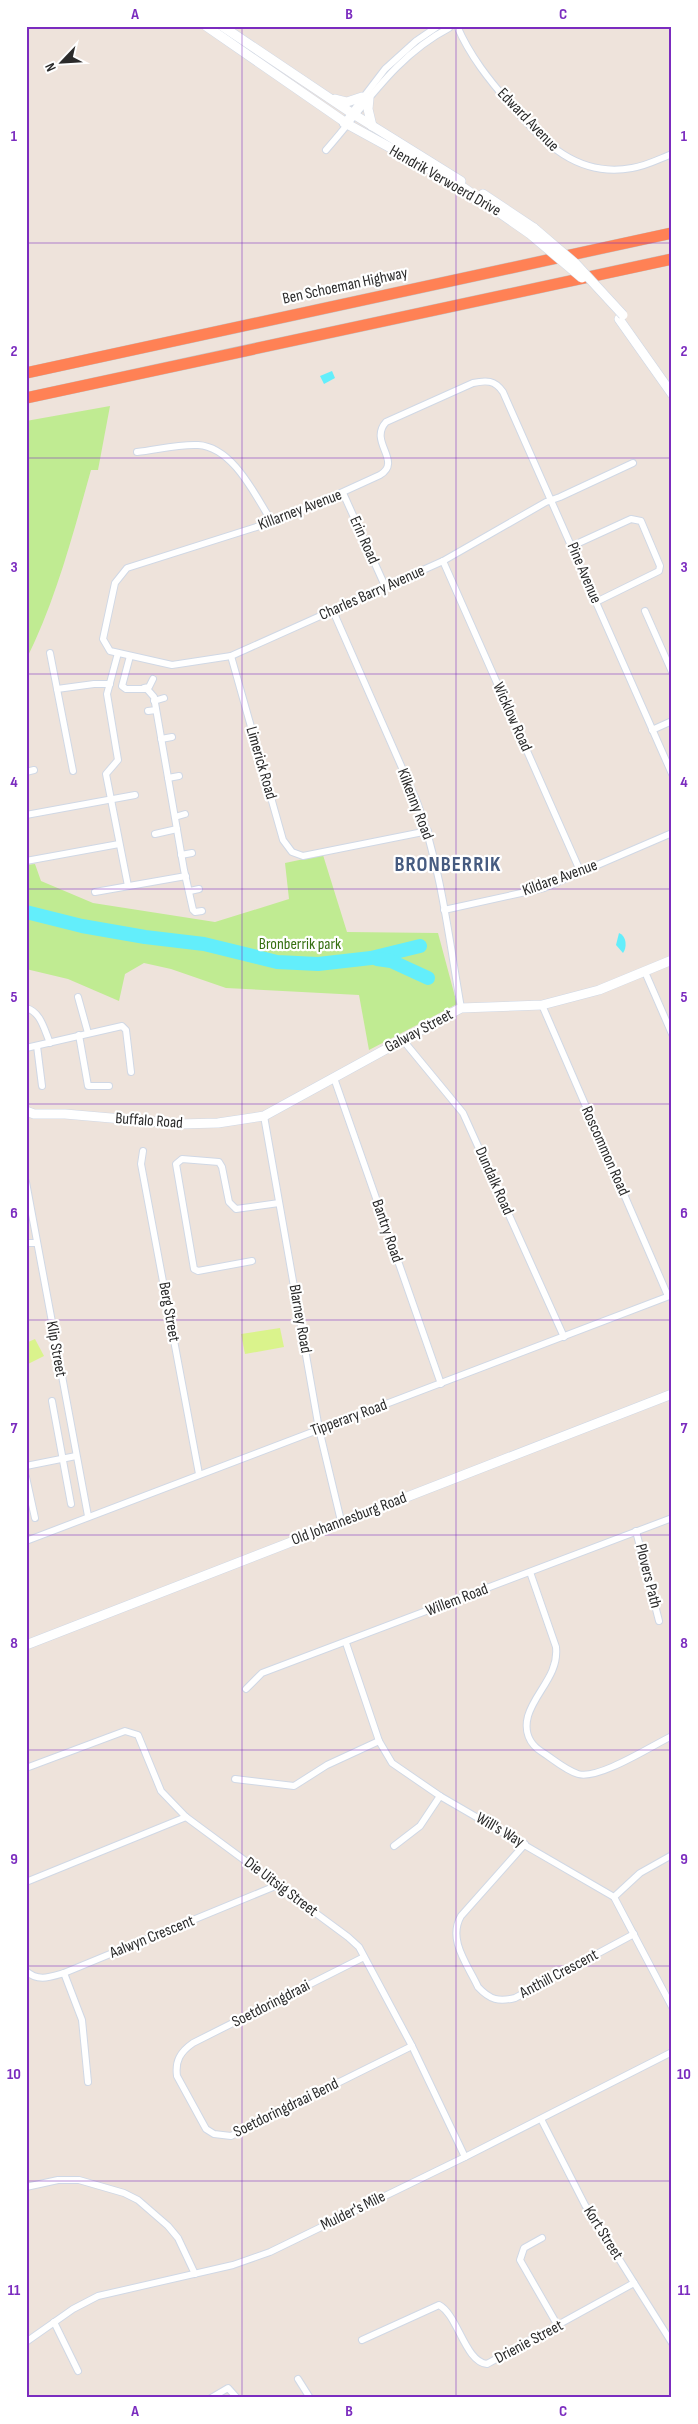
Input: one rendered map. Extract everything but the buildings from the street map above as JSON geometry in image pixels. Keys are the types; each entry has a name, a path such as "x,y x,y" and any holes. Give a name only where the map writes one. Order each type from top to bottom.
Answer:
{"highway":[{"name":"Ben Schoeman Highway","path":"26,373 672,233"},
{"path":"26,398 672,259"}],"main road":[{"name":"Hendrik Verwoerd Drive","path":"206,26 347,123 464,188 532,231"},
{"name":"Hendrik Verwoerd Drive","path":"222,26 353,114 500,204 576,264 621,317 672,384"},
{"path":"328,97 347,102 366,98 372,126"},
{"name":"Hendrik Verwoerd Drive","path":"621,317 672,394"},
{"name":"Galway Street","path":"264,1116 461,1008 542,1005 599,990 672,960"},
{"name":"Buffalo Road","path":"29,1114 198,1124 264,1116"},
{"name":"Old Johannesburg Road","path":"26,1645 672,1394"}],"street":[{"path":"326,150 338,137 393,61 438,26"},
{"path":"366,98 403,59 452,27"},
{"name":"Edward Avenue","path":"452,27 487,77 523,119 550,146 568,159 604,169 627,169 643,166 672,154"},
{"name":"Killarney Avenue","path":"118,654 108,649 103,639 115,583 127,568 272,522 343,493 387,470 388,459 379,434 383,425 389,420 473,383 488,380"},
{"name":"Pine Avenue","path":"488,380 497,384 503,392 672,774"},
{"path":"137,452 198,445 219,451 234,465 272,522"},
{"name":"Charles Barry Avenue","path":"118,654 172,665 232,656 443,561 552,500 633,463"},
{"name":"Erin Road","path":"343,493 385,586"},
{"path":"572,546 631,518 641,521 660,566 659,571 596,602"},
{"name":"Wicklow Road","path":"443,561 581,872"},
{"name":"Kilkenny Road","path":"332,611 428,831 461,1008"},
{"path":"645,611 672,672"},
{"path":"50,653 73,771"},
{"path":"118,654 111,687 118,760 106,771 118,844 128,886"},
{"path":"124,688 122,686 123,678 130,656"},
{"name":"Limerick Road","path":"232,656 283,840 292,852 306,855 428,831"},
{"path":"57,689 94,684 111,687 144,688 149,687 153,679"},
{"path":"144,688 150,691 154,701 152,710 161,739 159,749 168,778 166,788 174,823 175,839 181,855 182,873 190,894 193,910 195,912 202,911"},
{"path":"154,701 164,698"},
{"path":"652,730 672,721"},
{"path":"161,739 172,737"},
{"path":"26,772 34,770"},
{"path":"168,778 179,776"},
{"path":"26,814 136,795"},
{"path":"155,834 185,814"},
{"name":"Kildare Avenue","path":"444,910 544,888 672,833"},
{"path":"26,862 118,844"},
{"path":"181,855 192,853"},
{"path":"95,892 182,873"},
{"path":"183,899 199,889"},
{"path":"644,972 672,1034"},
{"path":"78,996 88,1033"},
{"name":"Roscommon Road","path":"542,1005 670,1296"},
{"path":"26,1008 34,1010 38,1015 50,1043"},
{"path":"26,1048 114,1026 124,1027 131,1072"},
{"path":"79,1035 88,1086 109,1086"},
{"name":"Dundalk Road","path":"402,1039 463,1113 564,1336"},
{"path":"37,1046 42,1086"},
{"name":"Bantry Road","path":"334,1078 441,1384"},
{"name":"Blarney Road","path":"264,1116 319,1430 341,1521"},
{"name":"Berg Street","path":"143,1150 142,1164 198,1474"},
{"path":"252,1262 198,1271 194,1269 176,1164 182,1159 219,1162 222,1167 229,1202 236,1209 280,1203"},
{"name":"Klip Street","path":"26,1182 88,1516"},
{"path":"26,1243 37,1243"},
{"name":"Tipperary Road","path":"26,1541 670,1296"},
{"path":"52,1401 71,1504"},
{"path":"26,1466 76,1456"},
{"path":"26,1477 35,1518"},
{"name":"Willem Road","path":"246,1689 262,1674 672,1518"},
{"name":"Plovers Path","path":"636,1531 659,1621"},
{"path":"530,1572 556,1648 557,1657 554,1668 528,1716 528,1734 534,1747 569,1770 586,1775 603,1770 672,1736"},
{"name":"Will's Way","path":"346,1643 379,1741 386,1756 400,1770 440,1796 614,1897"},
{"name":"Die Uitsig Street","path":"26,1768 116,1734 129,1731 140,1739 163,1795 186,1817 348,1937 364,1956 412,2046 465,2157"},
{"path":"234,1779 296,1785 327,1765 379,1741"},
{"path":"394,1846 420,1826 440,1796"},
{"path":"26,1882 186,1817"},
{"name":"Anthill Crescent","path":"525,1844 461,1916 455,1929 456,1940 478,1987 489,1998 502,2001 515,1998 634,1934"},
{"path":"672,1855 640,1872 614,1897 672,2007"},
{"name":"Aalwyn Crescent","path":"26,1971 34,1977 44,1978 64,1973 278,1885"},
{"name":"Soetdoringdraai","path":"180,2054 192,2043 364,1956"},
{"path":"64,1973 82,2020 88,2082"},
{"name":"Soetdoringdraai Bend","path":"180,2054 176,2067 177,2076 203,2126 214,2134 227,2136 238,2134 412,2046"},
{"name":"Mulder's Mile","path":"26,2342 54,2322 98,2296 195,2274 270,2252 465,2157 672,2052"},
{"name":"Kort Street","path":"541,2119 585,2205 672,2343"},
{"path":"26,2187 58,2180 79,2180 124,2193 138,2200 168,2226 178,2238 195,2274"},
{"path":"542,2238 524,2248 520,2260 558,2326"},
{"name":"Drienie Street","path":"362,2340 439,2305 447,2311 474,2356 485,2364 634,2283"},
{"path":"54,2322 78,2371"},
{"path":"298,2379 310,2398"},
{"path":"211,2398 229,2388 236,2398"}],"green space":[{"path":"110,406 98,470 91,470 55,590 26,660 26,421"},
{"name":"Bronberrik park","path":"323,855 347,932 438,933 457,1004 369,1050 359,995 226,988 171,969 144,963 125,974 119,1001 68,979 26,969 26,865 35,864 41,881 93,903 215,922 289,899 285,863"},
{"path":"280,1328 284,1347 245,1354 241,1334"},
{"path":"35,1339 44,1356 26,1365 26,1343"}],"water":[{"path":"332,371 335,378 324,384 320,376"},
{"path":"619,933 626,942 623,953 616,945"}],"waterway":[{"path":"26,912 82,926 145,937 204,944 277,962 318,964 371,958 420,946"},
{"path":"377,959 391,961 428,978"}],"district":[{"name":"BRONBERRIK","path":"448,864"}]}
